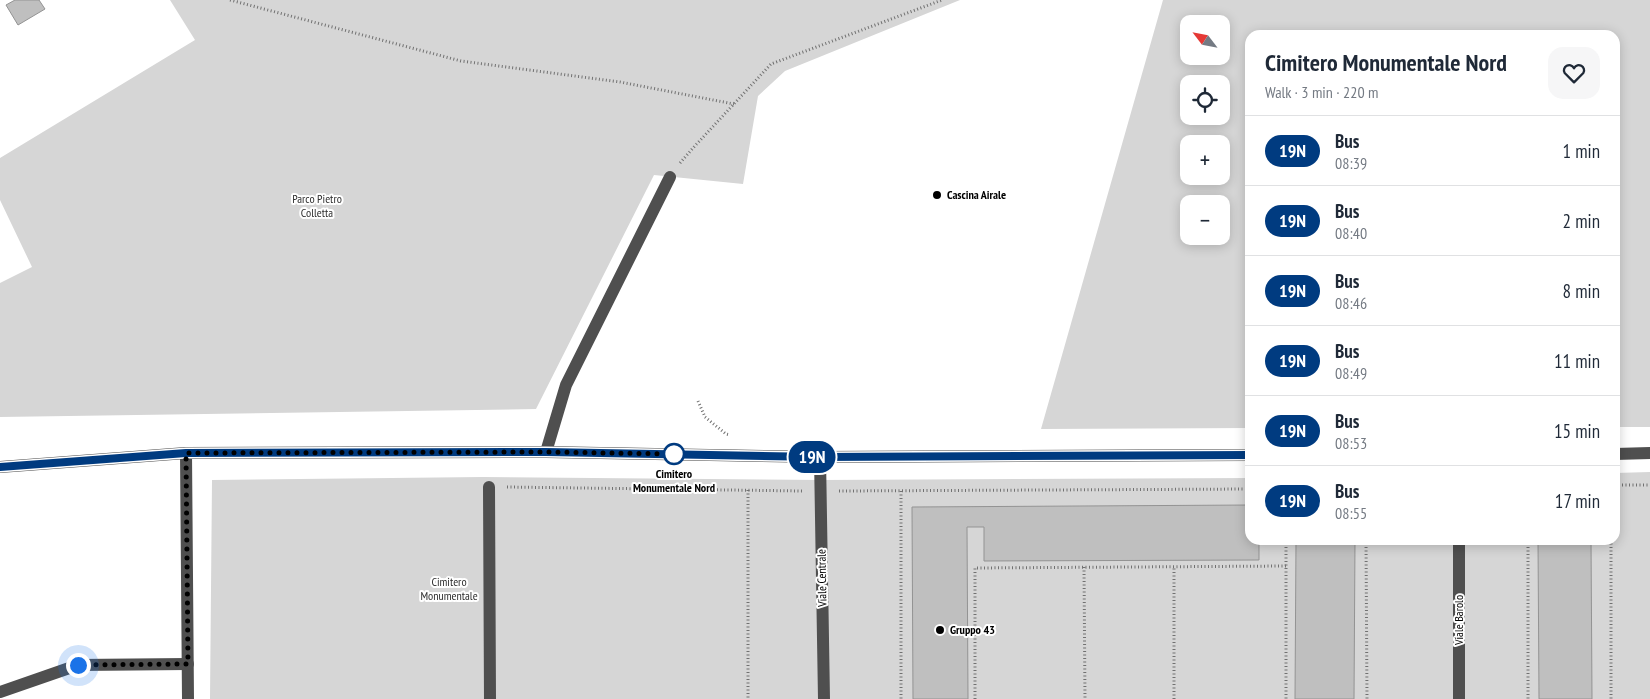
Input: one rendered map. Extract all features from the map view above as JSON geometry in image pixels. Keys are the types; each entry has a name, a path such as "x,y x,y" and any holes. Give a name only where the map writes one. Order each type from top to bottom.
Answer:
{"street":[{"path":"546,452 566,385 670,177"},
{"path":"0,467 186,453 546,452 820,457 1245,455"},
{"path":"186,453 188,699"},
{"path":"1620,454 1650,454"},
{"name":"Viale Centrale","path":"820,457 824,699"},
{"path":"489,487 490,699"},
{"name":"Viale Barolo","path":"1459,699 1460,545"},
{"path":"0,692 78,665 188,664"}],"path":[{"path":"230,0 461,61 620,82 734,104"},
{"path":"670,177 693,148 771,64 943,0"},
{"path":"698,401 705,418 726,434 734,435"},
{"path":"1620,485 1650,484"},
{"path":"489,487 821,491 1245,489"},
{"path":"748,490 748,699"},
{"path":"901,491 901,699"},
{"path":"1286,545 1286,699"},
{"path":"1366,545 1367,699"},
{"path":"1528,545 1528,699"},
{"path":"1611,545 1611,699"},
{"path":"976,699 975,568 1286,566"},
{"path":"1084,567 1085,699"},
{"path":"1174,567 1174,699"}],"green space":[{"name":"Parco Pietro Colletta","path":"170,0 960,0 785,71 758,96 743,184 654,175 536,409 0,417 0,283 32,267 0,200 0,158 195,40"},
{"path":"1163,0 1650,0 1650,427 1620,427 1620,30 1245,30 1245,428 1041,429"},
{"name":"Cimitero Monumentale","path":"1650,472 1650,699 210,699 212,480 483,477 821,480 1245,478 1245,545 1620,545 1620,473"}],"building":[{"path":"15,0 39,0 45,9 18,25 6,5"},
{"name":"Gruppo 43","path":"1245,505 1245,545 1259,545 1259,560 984,561 984,527 967,527 968,699 913,699 912,507"},
{"path":"1296,545 1355,545 1354,699 1295,699"},
{"path":"1538,545 1591,545 1592,699 1539,699"}],"bus line":[{"name":"19N","path":"0,467 186,453 546,452 820,457 1245,455"}],"place":[{"name":"Cascina Airale","path":"937,195"},
{"name":"Cimitero Monumentale Nord","path":"674,454"},
{"name":"Gruppo 43","path":"940,630"}],"route":[{"path":"78,665 188,664 186,453 546,452 676,454 674,454"}]}
